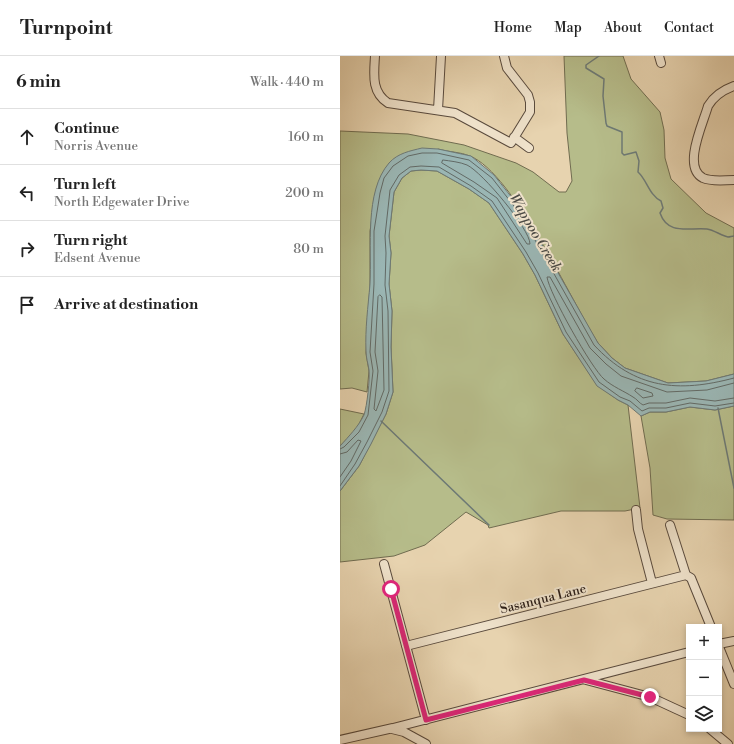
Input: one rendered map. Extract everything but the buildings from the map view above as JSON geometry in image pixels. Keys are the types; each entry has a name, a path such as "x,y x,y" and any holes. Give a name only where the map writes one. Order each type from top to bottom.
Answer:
{"street":[{"path":"375,56 374,84 384,100 388,103 455,113 511,143 530,112 530,102 528,95 507,68 504,56"},
{"path":"438,110 441,56"},
{"path":"734,86 723,91 711,100 694,154 693,166 696,173 704,178 713,180 734,180"},
{"path":"514,137 529,148"},
{"path":"636,510 638,529 652,583"},
{"path":"670,525 686,575 691,578 710,624"},
{"path":"384,564 426,720"},
{"name":"Sasanqua Lane","path":"406,646 686,575"},
{"path":"722,645 734,641"},
{"path":"340,740 391,729 686,653"},
{"path":"722,654 734,684"},
{"path":"584,680 650,697 686,714"},
{"path":"391,729 404,732 426,744"},
{"path":"714,732 728,744"}],"green space":[{"path":"564,56 623,56 631,79 660,112 664,130 665,158 671,179 706,213 734,228 734,374 706,381 668,383 625,368 612,358 598,343 540,240 523,212 505,187 487,167 470,156 438,149 376,192 370,231 370,284 366,353 369,371 367,392 352,388 340,389 340,131 408,134 464,145 516,163 533,172 559,192 566,192 572,181 567,133"},
{"path":"411,171 437,171 469,189 489,203 535,275 563,334 597,385 618,400 628,405 640,508 625,511 561,511 489,528 488,525 466,512 425,545 394,556 340,562 340,491 359,466 386,414 393,392 391,347 392,311 389,284 391,253 389,236 394,192 402,178"},
{"path":"734,406 734,520 667,519 653,515 650,468 641,416 650,412 666,412 690,407 715,410"},
{"path":"340,409 364,414 356,430 340,446"}],"water":[{"name":"Wappoo Creek","path":"422,148 438,149 471,156 494,175 524,213 598,343 612,358 625,368 668,383 706,381 734,374 734,406 715,410 690,407 666,412 650,412 641,416 628,405 597,386 563,334 535,275 523,254 489,203 469,189 437,171 411,171 402,178 394,192 389,236 391,253 389,284 392,311 391,347 393,392 386,414 371,444 359,466 340,491 340,446 362,419 368,392 369,370 366,354 366,334 370,284 371,221 376,189 381,175 389,163 404,153"}],"waterway":[{"path":"599,56 586,65 586,68 604,79 603,96 607,126 622,132 622,153 624,155 636,152 639,161 638,172 654,195 661,201 663,208 660,213 664,220 668,225 674,228 707,229 728,237 734,236"},
{"path":"718,408 734,488"},
{"path":"381,421 489,525"}],"route":[{"path":"391,589 426,720 584,680 650,697"}]}
